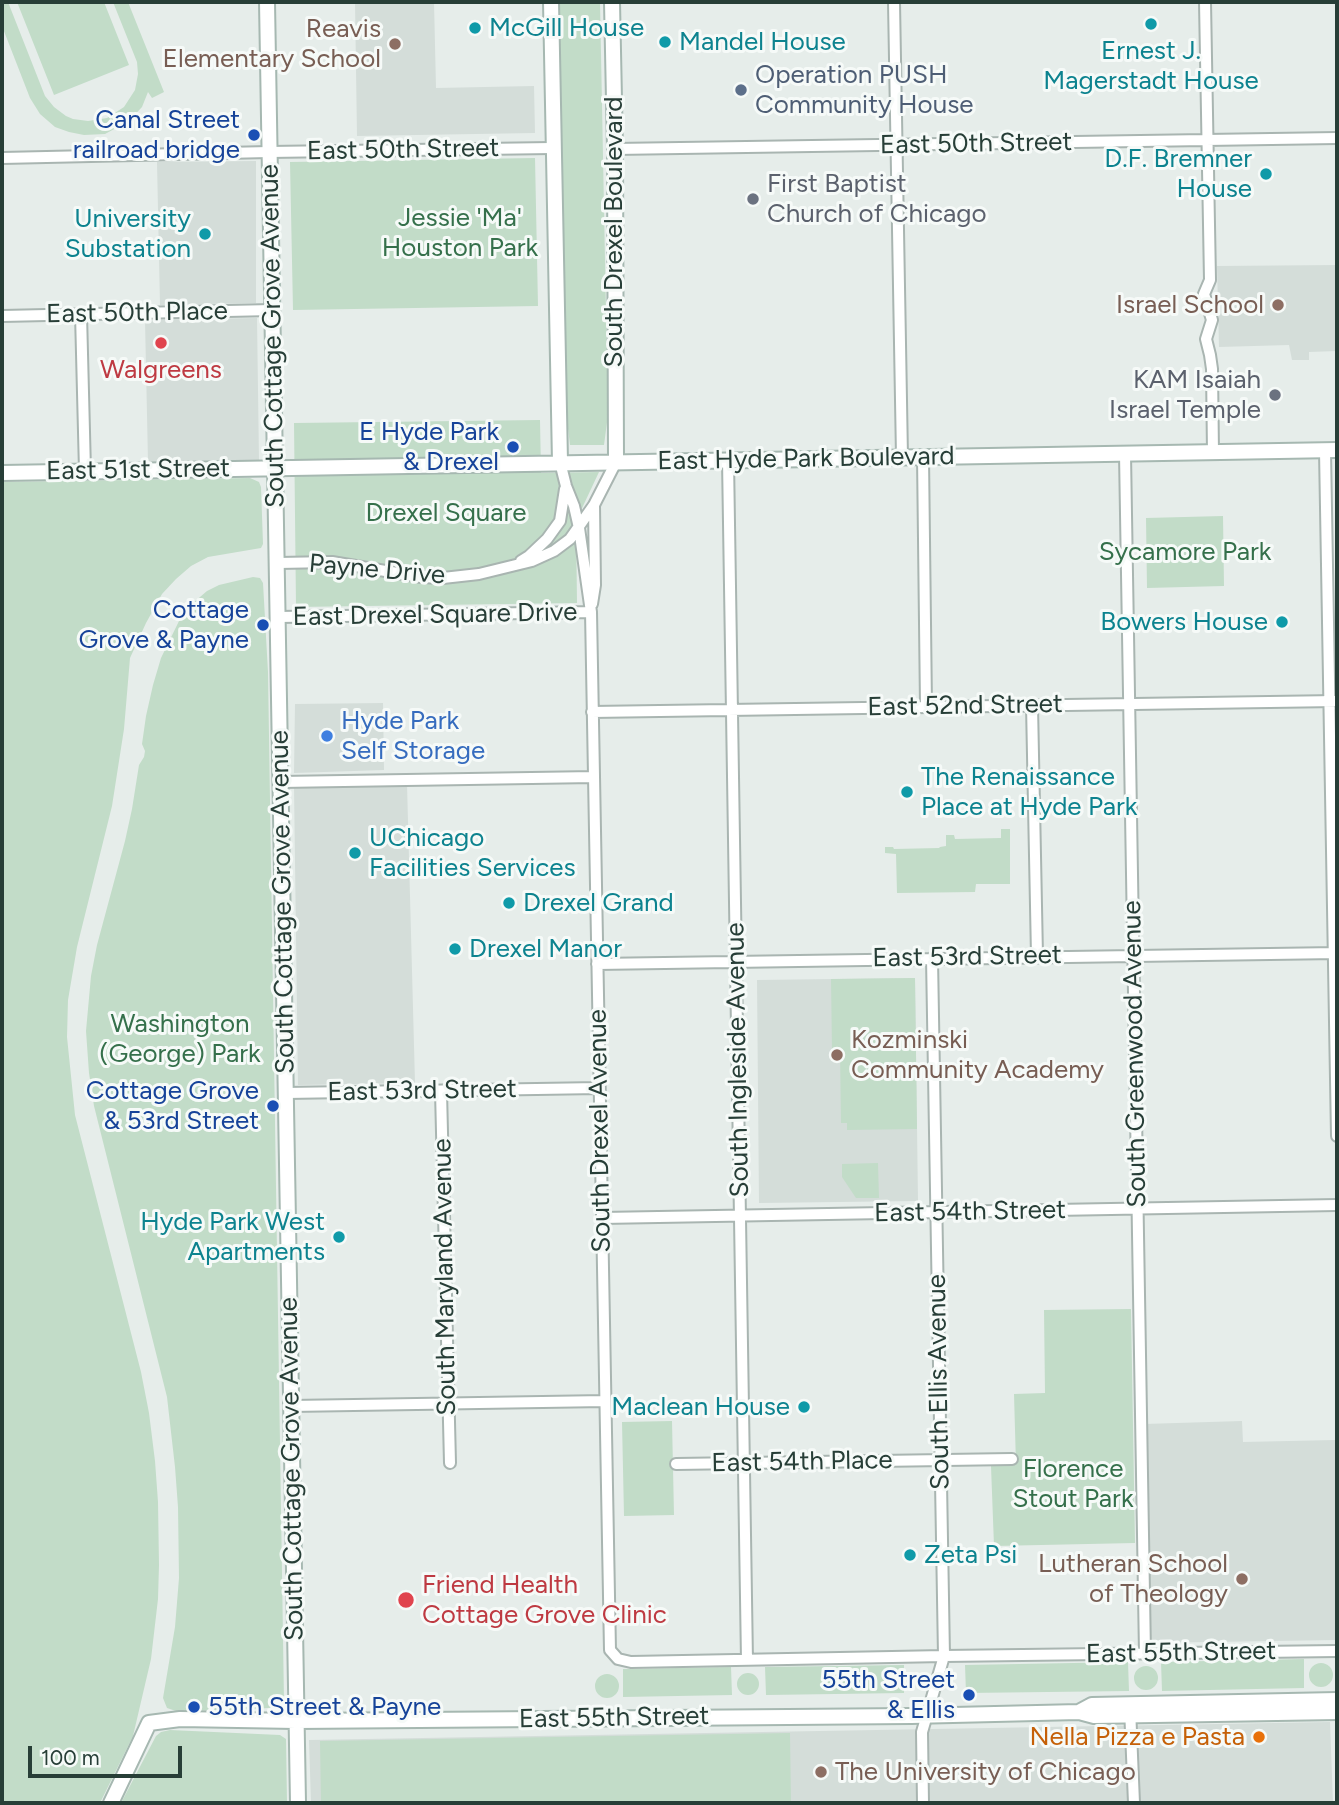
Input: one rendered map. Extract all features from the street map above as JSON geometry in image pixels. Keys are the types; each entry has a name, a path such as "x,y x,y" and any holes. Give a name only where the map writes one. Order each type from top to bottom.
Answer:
{"main road":[{"name":"South Cottage Grove Avenue","path":"267,2 298,1803"},
{"path":"551,2 560,462"},
{"name":"South Drexel Boulevard","path":"612,2 616,461"},
{"name":"East Hyde Park Boulevard","path":"275,467 1331,450"},
{"name":"East 51st Street","path":"2,473 275,467"},
{"name":"East 55th Street","path":"111,1803 149,1723 180,1719 296,1721 1079,1712 1094,1716 1130,1710 1337,1700"},
{"name":"East 55th Street","path":"1130,1710 1337,1712"}],"street":[{"path":"894,2 902,457"},
{"path":"1205,2 1210,280 1204,294 1212,320 1206,339 1212,369 1213,453"},
{"name":"East 50th Street","path":"615,149 1337,138"},
{"name":"East 50th Street","path":"2,158 552,148"},
{"name":"East 50th Place","path":"2,316 272,310"},
{"path":"81,314 85,471"},
{"path":"1331,450 1337,1136"},
{"name":"South Greenwood Avenue","path":"1125,454 1145,1654"},
{"path":"923,457 926,706"},
{"name":"South Ingleside Avenue","path":"728,460 747,1660"},
{"name":"South Drexel Avenue","path":"591,612 595,585 594,505 616,461"},
{"name":"South Drexel Avenue","path":"560,462 579,528 591,612 610,1650"},
{"name":"South Drexel Avenue","path":"560,521 566,486"},
{"name":"Payne Drive","path":"278,563 332,562 421,577 443,578 479,574 531,561 554,551 570,539 594,505"},
{"name":"Payne Drive","path":"516,564 547,539 560,521"},
{"name":"East Drexel Square Drive","path":"279,617 591,612"},
{"name":"East 52nd Street","path":"592,712 1334,701"},
{"path":"1032,705 1037,956"},
{"path":"281,782 594,777"},
{"name":"East 53rd Street","path":"597,964 1336,953"},
{"name":"South Ellis Avenue","path":"923,1803 922,1732 944,1656 932,958"},
{"name":"East 53rd Street","path":"286,1093 599,1088"},
{"name":"South Maryland Avenue","path":"441,1091 450,1464"},
{"name":"East 54th Street","path":"602,1218 1337,1205"},
{"path":"291,1406 605,1401"},
{"name":"East 54th Place","path":"676,1464 1012,1459"},
{"name":"East 55th Street","path":"610,1650 618,1658 631,1662 1337,1651"},
{"path":"1130,1710 1134,1803"}],"shaded area":[{"name":"Reavis Elementary School","path":"355,2 434,2 436,88 534,86 535,133 357,136"},
{"name":"University Substation","path":"256,161 256,303 160,305 157,162"},
{"name":"Israel School","path":"1337,265 1337,351 1309,352 1309,360 1292,360 1289,345 1219,347 1217,266"},
{"path":"257,318 259,461 148,462 145,320"},
{"path":"383,703 384,770 294,773 295,704"},
{"path":"407,784 415,1083 298,1085 294,787"},
{"name":"Kozminski Community Academy","path":"915,978 918,1201 759,1203 757,980"},
{"name":"Lutheran School of Theology","path":"1242,1421 1243,1442 1335,1440 1337,1640 1148,1643 1144,1424"},
{"name":"The University of Chicago","path":"1330,1722 1333,1803 311,1803 309,1740"}],"green space":[{"path":"2,2 8,2 45,96 66,116 88,121 107,118 124,107 135,90 137,62 113,2 128,2 164,92 152,98 148,92 142,107 129,121 105,134 84,135 55,127 40,114 30,98 2,26"},
{"path":"17,2 104,2 129,65 54,95"},
{"path":"559,2 600,2 608,415 604,445 570,445 566,412"},
{"name":"Jessie 'Ma' Houston Park","path":"535,158 538,306 293,310 290,162"},
{"name":"Drexel Square","path":"540,420 541,473 599,472 576,521 577,603 296,607 294,423"},
{"name":"Washington (George) Park","path":"250,478 259,482 261,487 261,548 208,557 191,566 162,594 130,658 124,729 112,806 77,947 68,1000 67,1037 75,1115 141,1372 149,1413 158,1502 159,1565 151,1659 133,1736 100,1803 2,1803 2,482"},
{"name":"Sycamore Park","path":"1223,516 1224,586 1147,588 1146,518"},
{"name":"Washington (George) Park","path":"253,577 260,578 263,583 268,672 284,1702 279,1707 245,1710 176,1711 167,1708 163,1698 175,1627 179,1578 178,1507 167,1397 94,1106 86,1031 97,945 125,841 139,765 144,757 142,744 146,716 161,658 179,621 193,603 219,585"},
{"path":"1001,829 1010,829 1010,884 976,884 975,892 897,893 896,854 885,853 885,847 939,848 946,846 946,835 954,835 955,839 1001,838"},
{"path":"915,978 917,1129 847,1130 847,1123 841,1123 840,1051 832,1051 831,979"},
{"path":"878,1163 879,1198 856,1198 842,1177 842,1164"},
{"name":"Florence Stout Park","path":"1131,1309 1135,1543 994,1546 991,1466 1016,1465 1014,1394 1045,1393 1044,1310"},
{"path":"672,1421 674,1515 624,1516 622,1422"},
{"path":"1304,1659 1304,1688 1162,1691 1161,1662"},
{"path":"1128,1662 1129,1691 966,1693 965,1665"},
{"path":"1321,1663 1329,1667 1333,1675 1329,1683 1321,1687 1313,1683 1309,1675 1313,1667"},
{"path":"904,1665 904,1693 766,1695 765,1667"},
{"path":"1146,1666 1154,1670 1158,1678 1154,1686 1146,1690 1138,1686 1134,1678 1138,1670"},
{"path":"731,1667 732,1695 623,1697 623,1669"},
{"path":"748,1673 756,1676 759,1684 756,1692 748,1695 740,1692 737,1684 740,1676"},
{"path":"607,1674 615,1678 619,1686 615,1694 607,1698 599,1694 595,1686 599,1678"},
{"path":"170,1730 280,1735 286,1739 287,1803 121,1803 156,1736"},
{"path":"790,1733 791,1803 321,1803 320,1741"}],"place":[{"name":"Ernest J. Magerstadt House","path":"1151,24"},
{"name":"McGill House","path":"475,28"},
{"name":"Mandel House","path":"665,42"},
{"name":"Reavis Elementary School","path":"395,44"},
{"name":"Operation PUSH Community House","path":"741,90"},
{"name":"Canal Street railroad bridge","path":"254,135"},
{"name":"D.F. Bremner House","path":"1266,174"},
{"name":"First Baptist Church of Chicago","path":"753,199"},
{"name":"University Substation","path":"205,234"},
{"name":"Israel School","path":"1278,305"},
{"name":"Walgreens","path":"161,343"},
{"name":"KAM Isaiah Israel Temple","path":"1275,395"},
{"name":"E Hyde Park & Drexel","path":"513,447"},
{"name":"Bowers House","path":"1282,622"},
{"name":"Cottage Grove & Payne","path":"263,625"},
{"name":"Hyde Park Self Storage","path":"327,736"},
{"name":"The Renaissance Place at Hyde Park","path":"907,792"},
{"name":"UChicago Facilities Services","path":"355,853"},
{"name":"Drexel Grand","path":"509,903"},
{"name":"Drexel Manor","path":"455,949"},
{"name":"Kozminski Community Academy","path":"837,1055"},
{"name":"Cottage Grove & 53rd Street","path":"273,1106"},
{"name":"Hyde Park West Apartments","path":"339,1237"},
{"name":"Maclean House","path":"804,1407"},
{"name":"Zeta Psi","path":"910,1555"},
{"name":"Lutheran School of Theology","path":"1242,1579"},
{"name":"Friend Health Cottage Grove Clinic","path":"406,1600"},
{"name":"55th Street & Ellis","path":"969,1695"},
{"name":"55th Street & Payne","path":"194,1707"},
{"name":"Nella Pizza e Pasta","path":"1259,1737"},
{"name":"The University of Chicago","path":"821,1772"}]}
